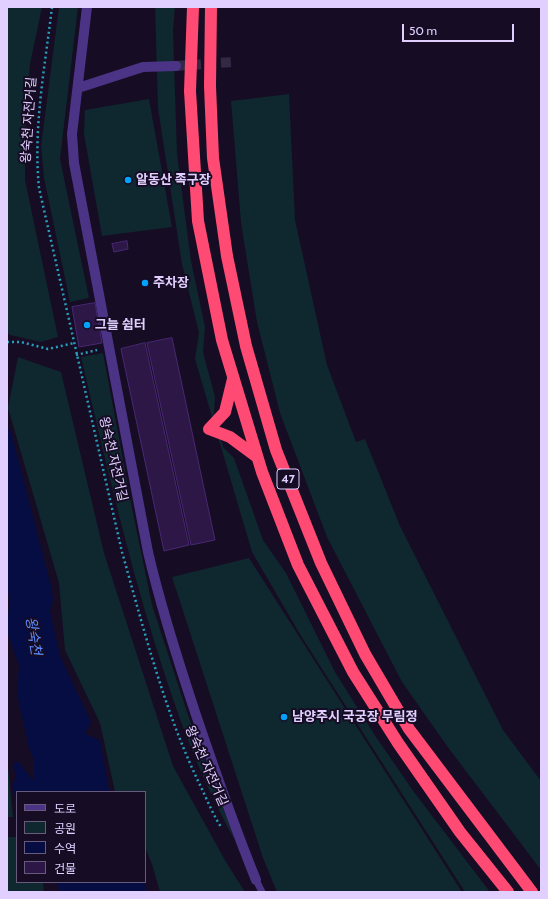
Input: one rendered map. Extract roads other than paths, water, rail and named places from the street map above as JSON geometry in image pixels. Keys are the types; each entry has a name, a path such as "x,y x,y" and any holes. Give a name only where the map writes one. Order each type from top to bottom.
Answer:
{"highway":[{"name":"47","path":"193,7 190,91 198,220 222,340 257,457 298,565 353,672 411,762 460,832 508,892"},
{"name":"47","path":"210,7 210,86 213,158 227,256 246,346 276,450 321,563 369,661 409,729 532,892"},
{"path":"233,378 225,412 209,429 230,437 257,457"}],"street":[{"path":"87,7 72,134 74,163 148,552 159,600 223,794 256,880"},
{"path":"78,88 143,67 176,66"}],"lane":[{"path":"256,880 262,892"}],"water":[{"name":"왕숙천","path":"7,427 11,432 51,586 53,599 50,611 60,656 91,722 85,734 100,740 110,791 16,791 16,800 12,785 16,778 13,764 18,761 34,782 34,760 29,748 17,694 19,666 7,631 10,596 7,591"},
{"path":"56,883 144,883 147,892 60,892"}],"tunnel":[{"path":"176,66 233,62"}],"place":[{"name":"알동산 족구장","path":"128,180"},
{"name":"주차장","path":"145,283"},
{"name":"그늘 쉼터","path":"87,325"},
{"name":"남양주시 국궁장 무림정","path":"284,717"}]}
